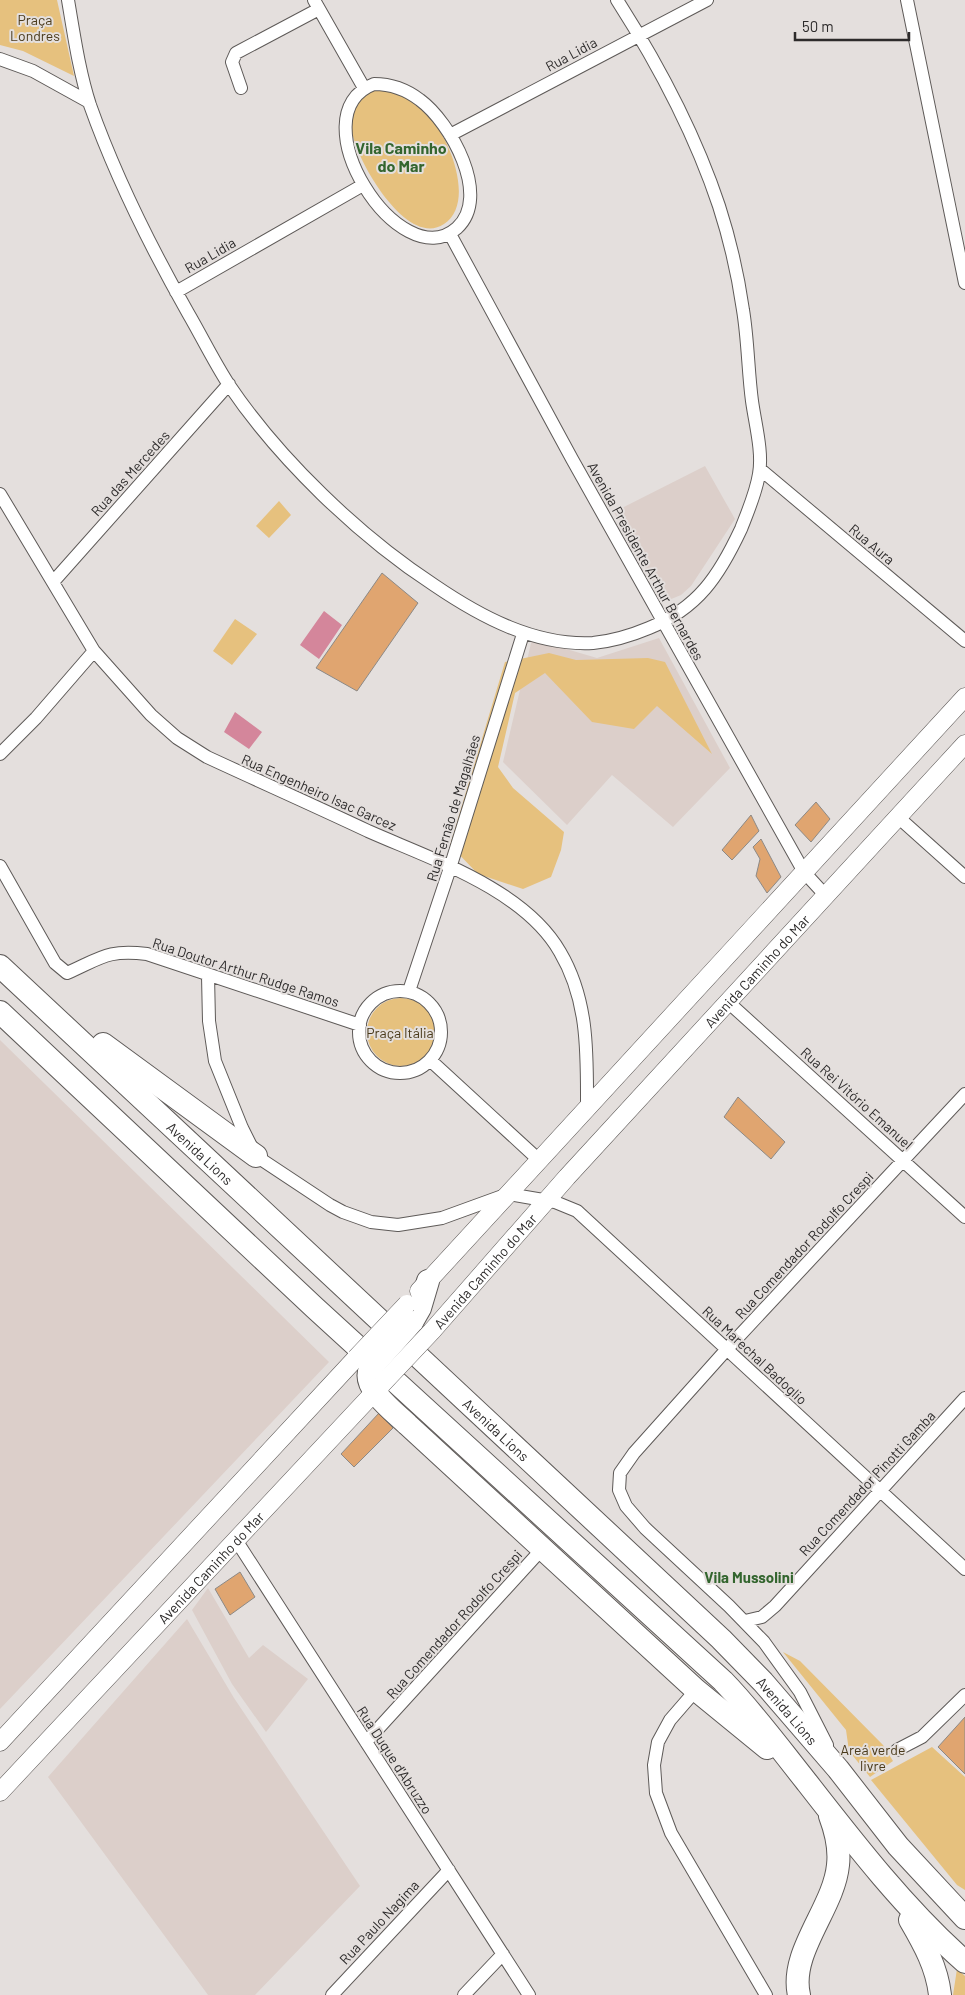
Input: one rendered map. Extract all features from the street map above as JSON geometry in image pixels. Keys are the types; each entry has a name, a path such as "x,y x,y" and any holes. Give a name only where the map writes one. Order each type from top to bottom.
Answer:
{"highway":[{"path":"4,969 256,1156"},
{"name":"Avenida Lions","path":"4,969 721,1639 763,1682 838,1769 898,1846 954,1898 965,1918"},
{"name":"Avenida Lions","path":"0,1012 315,1308 717,1675 751,1712 884,1877 945,1944 965,1962"},
{"path":"428,1281 417,1319 371,1376 543,1548 696,1690 806,1781"},
{"path":"800,1995 798,1985 799,1967 831,1894 838,1866 837,1841 827,1808"},
{"path":"884,1877 925,1945 938,1977 940,1995"}],"main road":[{"path":"428,1281 965,697"},
{"name":"Avenida Caminho do Mar","path":"417,1319 546,1200 965,744"},
{"path":"0,1742 371,1376"},
{"name":"Avenida Caminho do Mar","path":"0,1792 236,1540 371,1376"}],"street":[{"path":"68,0 89,102 117,174 147,240 228,384 291,460 364,534 408,569 480,614 523,634 589,643 619,640 664,622 684,610 701,594 716,576 731,550 748,513 760,469 744,312 731,246 718,204 698,151 639,34 617,0"},
{"name":"Rua Lidia","path":"450,135 639,34 707,0"},
{"path":"908,0 965,283"},
{"path":"241,88 232,62 236,53 317,4 364,88"},
{"path":"0,59 33,71 89,102"},
{"path":"374,84 387,84 407,92 420,100 435,114 450,135 464,163 469,183 467,214 461,224 450,234 428,238 398,225 384,213 363,185 350,154 346,118 350,105 364,88 374,84"},
{"name":"Rua Lidia","path":"176,292 363,185"},
{"name":"Avenida Presidente Arthur Bernardes","path":"450,234 572,459 804,872 826,896"},
{"name":"Rua das Mercedes","path":"53,582 228,384"},
{"name":"Rua Aura","path":"760,469 965,641"},
{"name":"Rua Engenheiro Isac Garcez","path":"0,494 94,651 151,715 177,738 207,757 450,868 517,905 548,934 561,953 576,986 586,1034 587,1110"},
{"name":"Rua Fernão de Magalhães","path":"409,992 523,634"},
{"path":"0,754 36,718 94,651"},
{"path":"898,818 965,877"},
{"name":"Rua Doutor Arthur Rudge Ramos","path":"0,866 54,963 67,973 103,956 128,951 152,955 208,976 360,1025"},
{"path":"208,976 209,1021 216,1061 230,1104 256,1156 343,1212 385,1224 411,1224 442,1218 508,1194"},
{"path":"395,991 409,992 420,996 430,1004 437,1014 441,1026 441,1038 437,1050 430,1060 420,1068 407,1072 395,1072 382,1068 372,1061 364,1050 360,1038 360,1025 364,1012 377,998 395,991"},
{"name":"Rua Rei Vitório Emanuel","path":"728,1002 904,1160 965,1218"},
{"path":"430,1060 540,1161"},
{"name":"Rua Comendador Rodolfo Crespi","path":"745,1621 645,1528 626,1506 619,1490 618,1480 623,1466 727,1349 965,1094"},
{"name":"Rua Marechal Badoglio","path":"508,1194 546,1200 568,1206 585,1217 965,1568"},
{"name":"Rua Comendador Pinotti Gamba","path":"745,1621 762,1617 774,1606 965,1398"},
{"name":"Rua Duque d'Abruzzo","path":"236,1540 529,1995"},
{"name":"Rua Comendador Rodolfo Crespi","path":"366,1742 543,1548"},
{"path":"745,1621 772,1652 800,1692 838,1769"},
{"path":"696,1690 670,1720 658,1742 654,1765 656,1793 670,1833 766,1995"},
{"path":"897,1750 922,1737 965,1695"},
{"name":"Rua Paulo Nagima","path":"332,1995 449,1870"},
{"path":"464,1995 503,1954"}],"shaded area":[{"path":"705,466 735,519 691,586 681,595 664,602 614,512"},
{"path":"324,611 342,625 319,659 300,645"},
{"path":"659,638 730,768 673,827 612,775 567,825 503,762 532,639 597,658"},
{"path":"235,712 262,732 249,749 224,732"},
{"path":"0,1040 329,1362 0,1709"},
{"path":"208,1588 249,1658 263,1645 308,1679 266,1732 232,1684 192,1610"},
{"path":"187,1619 234,1698 360,1886 255,1995 208,1995 48,1777"}],"green space":[{"name":"Praça Londres","path":"0,0 57,0 74,76 23,51 0,45"},
{"path":"374,88 395,93 414,103 434,122 442,135 456,168 459,185 458,200 454,214 444,224 430,228 415,224 400,214 386,198 363,162 352,132 352,124 358,98"},
{"path":"279,501 291,515 269,538 256,526"},
{"path":"235,619 257,634 232,665 213,651"},
{"path":"549,653 576,660 648,658 665,662 712,754 657,706 634,729 592,722 545,673 515,693 498,767 513,788 564,832 561,850 551,877 523,889 478,874 450,845 505,662"},
{"name":"Praça Itália","path":"408,998 420,1004 429,1013 435,1025 433,1045 425,1056 408,1066 394,1066 377,1056 369,1045 367,1025 377,1008 388,1000"},
{"name":"Areá verde livre","path":"783,1652 800,1661 883,1745 893,1761 870,1777 849,1751 846,1730"},
{"path":"932,1747 965,1777 965,1890 957,1885 871,1780"},
{"path":"957,1969 965,1976 965,1995 953,1995"}],"building":[{"path":"382,573 418,603 357,691 316,668"},
{"path":"816,802 830,819 811,842 795,825"},
{"path":"751,815 759,831 732,860 722,850"},
{"path":"761,839 781,877 767,893 756,876 760,859 753,847"},
{"path":"738,1097 785,1142 771,1159 724,1117"},
{"path":"379,1413 393,1428 354,1467 341,1454"},
{"path":"240,1572 255,1597 230,1615 215,1589"},
{"path":"965,1717 965,1774 938,1747"}],"district":[{"name":"Vila Caminho do Mar","path":"401,156"},
{"name":"Vila Mussolini","path":"749,1577"}]}
